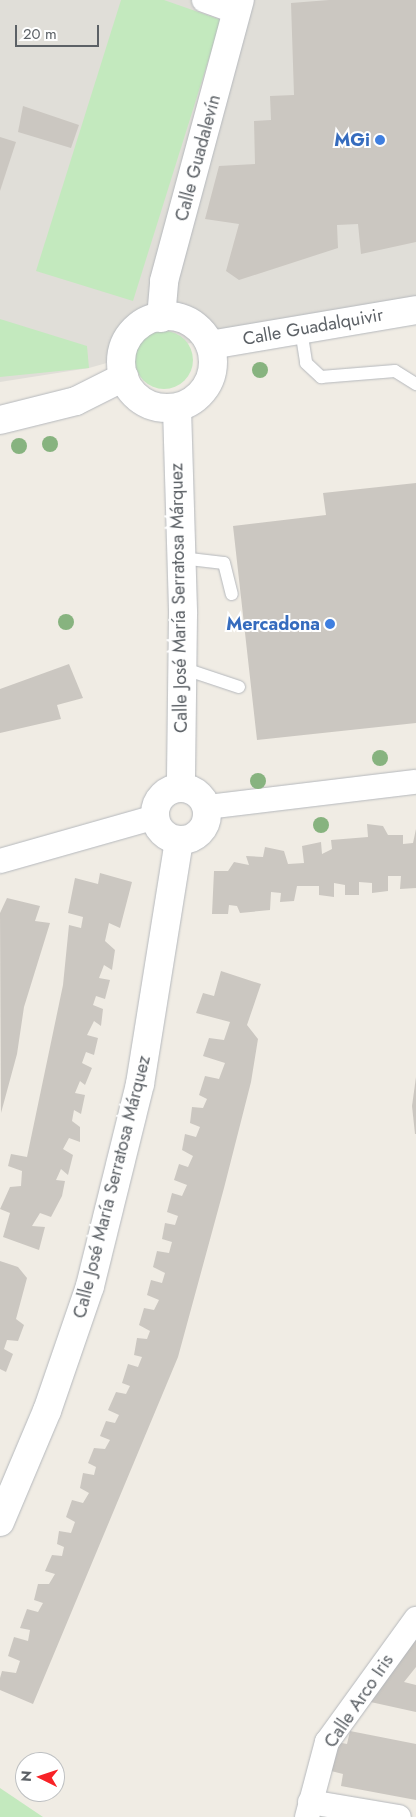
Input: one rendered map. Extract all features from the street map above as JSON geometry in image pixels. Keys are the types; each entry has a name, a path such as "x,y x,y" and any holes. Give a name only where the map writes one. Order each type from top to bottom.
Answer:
{"street":[{"path":"204,0 239,6"},
{"name":"Calle Guadalevín","path":"160,318 164,281 239,6"},
{"name":"Calle Guadalquivir","path":"210,345 416,310"},
{"path":"160,318 179,318 194,324 210,345 213,365 204,390 177,408 161,408 139,399 124,377 123,348 135,329 160,318"},
{"path":"0,420 76,402 124,377"},
{"name":"Calle José María Serratosa Márquez","path":"177,408 181,558 181,787"},
{"path":"208,807 416,782"},
{"path":"181,787 201,796 208,807 199,834 179,840 162,832 155,817 162,795 181,787"},
{"path":"0,861 155,817"},
{"name":"Calle José María Serratosa Márquez","path":"0,1522 47,1411 90,1286 140,1084 179,840"},
{"name":"Calle Arco Iris","path":"308,1809 327,1742 416,1619"},
{"path":"308,1809 399,1817"}],"lane":[{"path":"301,330 306,363 321,377 395,371 416,384"},
{"path":"181,558 224,562 232,594"},
{"path":"182,668 239,686"}],"shaded area":[{"path":"0,0 416,0 416,304 156,349 89,368 0,382"}],"green space":[{"path":"121,0 164,0 221,20 133,301 36,271"},
{"path":"0,319 87,346 89,368 0,377"},
{"path":"164,331 175,333 188,344 193,360 191,371 180,384 164,389 153,387 140,376 135,360 137,349 148,336"},
{"path":"0,1788 15,1798 15,1802 21,1802 43,1817 0,1817"}],"building":[{"path":"329,0 416,0 416,242 361,254 358,224 337,225 338,248 239,280 226,271 239,224 205,219 219,166 255,164 254,121 271,120 270,96 294,95 291,3"},
{"path":"23,106 79,125 71,148 18,132"},
{"path":"0,137 16,142 0,191"},
{"name":"Mercadona","path":"416,483 416,723 257,740 233,526 326,515 323,493"},
{"path":"69,664 83,698 57,705 61,719 0,733 0,689"},
{"path":"367,824 383,826 388,835 403,835 403,844 413,843 416,829 416,888 400,889 401,876 388,876 388,891 372,893 372,883 359,882 359,895 345,895 345,885 334,883 334,897 319,895 319,886 297,886 294,901 280,902 281,893 271,892 270,910 240,913 237,906 229,905 228,914 212,914 214,871 228,871 234,862 249,865 246,856 263,857 265,847 284,851 288,864 304,863 302,846 321,842 322,854 332,849 331,840 368,837"},
{"path":"100,873 132,882 120,928 109,923 105,941 115,950 112,970 104,965 99,978 110,980 105,999 96,996 93,1005 103,1009 101,1026 94,1021 87,1035 98,1038 94,1055 86,1052 82,1063 92,1068 85,1085 80,1081 75,1093 85,1095 81,1114 74,1110 72,1121 80,1127 80,1142 69,1138 63,1149 73,1155 68,1175 61,1169 56,1180 65,1181 62,1196 51,1217 40,1213 32,1226 45,1227 39,1250 3,1237 10,1213 0,1209 10,1187 21,1186 22,1171 8,1166 11,1154 27,1157 63,985 69,925 81,928 83,917 68,913 75,878 98,884"},
{"path":"7,898 40,906 35,921 50,923 24,1007 17,1054 1,1113 0,913"},
{"path":"221,971 261,984 247,1025 258,1039 251,1082 224,1188 178,1357 33,1704 0,1690 0,1678 2,1671 16,1673 20,1661 8,1656 14,1637 28,1641 30,1630 20,1628 27,1609 38,1612 43,1603 34,1600 38,1584 49,1584 55,1574 45,1571 52,1555 62,1556 64,1547 57,1544 59,1531 71,1533 75,1522 66,1517 72,1500 83,1503 89,1493 80,1488 83,1473 94,1475 96,1467 88,1463 94,1448 105,1449 110,1440 100,1436 106,1421 115,1423 119,1415 108,1410 116,1392 126,1394 130,1386 122,1383 128,1364 138,1367 142,1357 134,1355 137,1338 147,1339 150,1331 139,1325 144,1308 154,1310 159,1300 147,1295 151,1280 162,1283 165,1273 153,1267 157,1251 169,1253 172,1242 162,1239 165,1223 175,1225 178,1216 167,1212 172,1193 182,1196 187,1185 174,1180 179,1164 188,1167 193,1156 182,1150 185,1134 196,1137 200,1127 190,1123 192,1107 203,1108 207,1099 199,1095 205,1076 219,1079 225,1063 203,1056 209,1038 224,1040 230,1022 196,1013 203,993 214,996"},
{"path":"416,1077 416,1134 415,1134 412,1106"},
{"path":"0,1261 18,1267 27,1278 16,1319 24,1325 18,1341 7,1340 4,1349 13,1354 6,1372 0,1369"},
{"path":"416,1635 416,1667 404,1682 416,1685 416,1712 366,1701"},
{"path":"350,1731 416,1744 416,1800 341,1786 343,1774 331,1771 337,1742 347,1744"}],"place":[{"name":"MGi","path":"380,140"},
{"name":"Mercadona","path":"330,624"}]}
